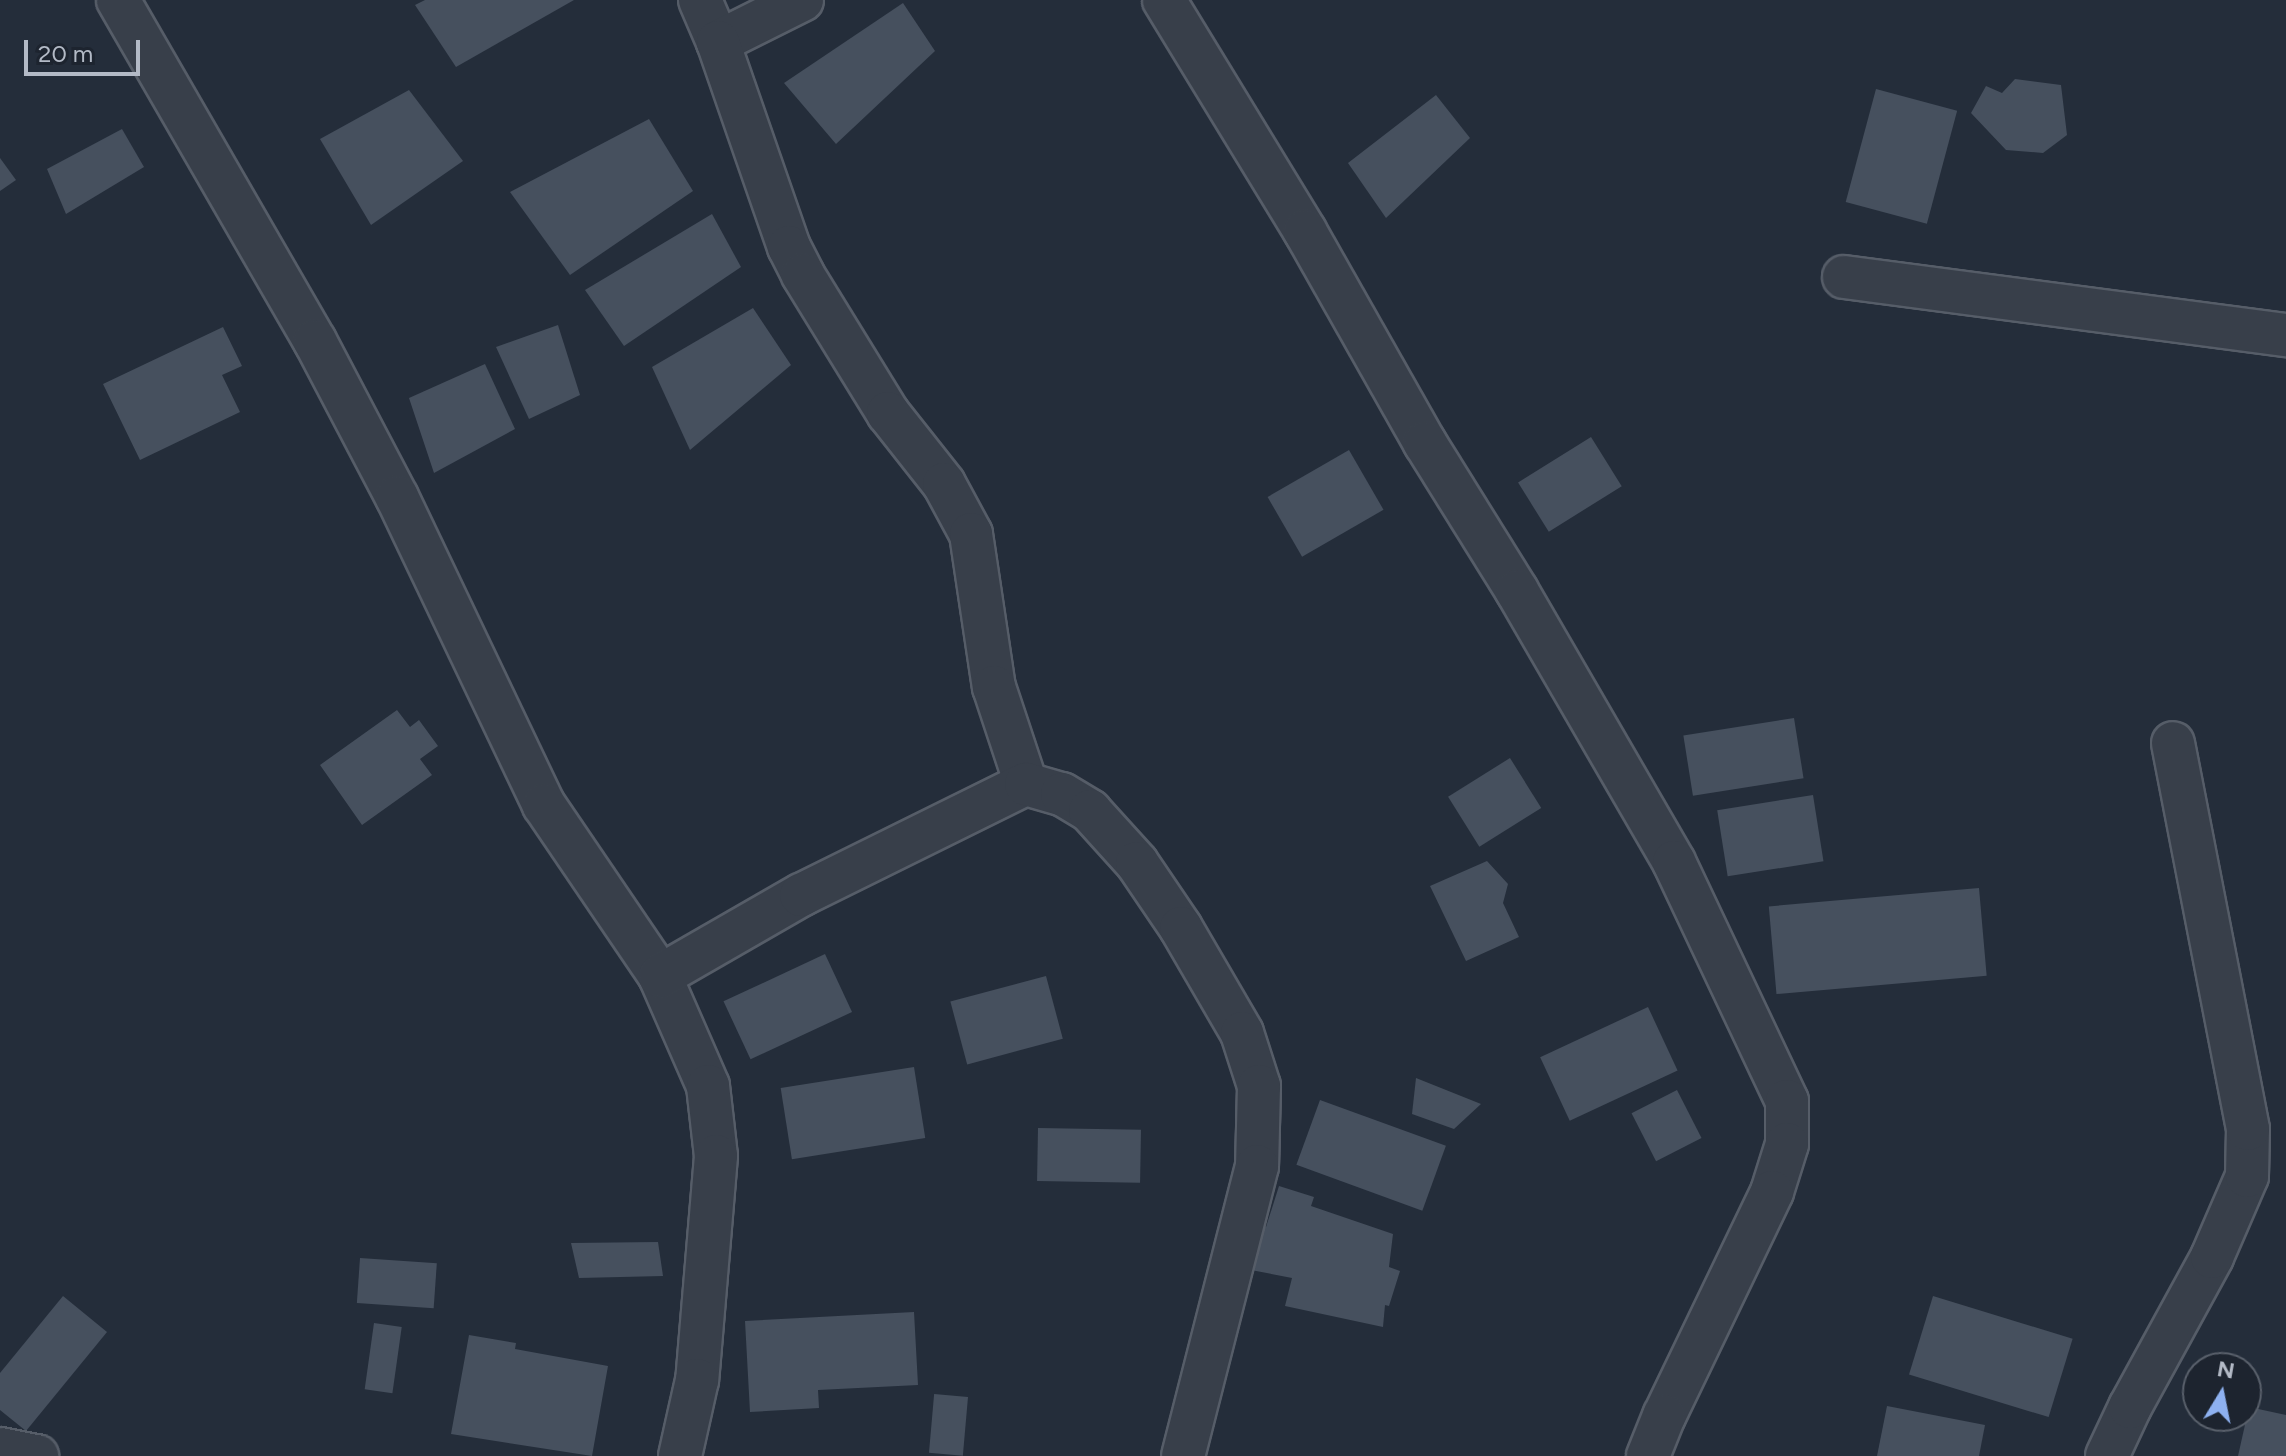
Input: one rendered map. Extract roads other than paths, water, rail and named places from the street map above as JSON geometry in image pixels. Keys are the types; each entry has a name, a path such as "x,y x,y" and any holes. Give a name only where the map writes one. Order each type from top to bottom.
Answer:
{"street":[{"path":"118,0 315,341 397,497 544,805 660,976 708,1086 716,1156 697,1380 680,1456"},
{"path":"700,0 718,42 789,247 803,275 888,413 944,484 971,534 994,687 1026,784"},
{"path":"718,42 802,0"},
{"path":"1164,0 1305,231 1425,443 1525,605 1674,862 1787,1101 1787,1144 1772,1192 1648,1456"},
{"path":"1844,277 2286,335"},
{"path":"2107,1456 2130,1407 2212,1257 2247,1176 2248,1129 2173,743"},
{"path":"660,976 801,895 1026,784 1062,794 1090,811 1137,863 1242,1033 1259,1086 1257,1166 1183,1456"},
{"path":"0,1449 37,1456"}]}
